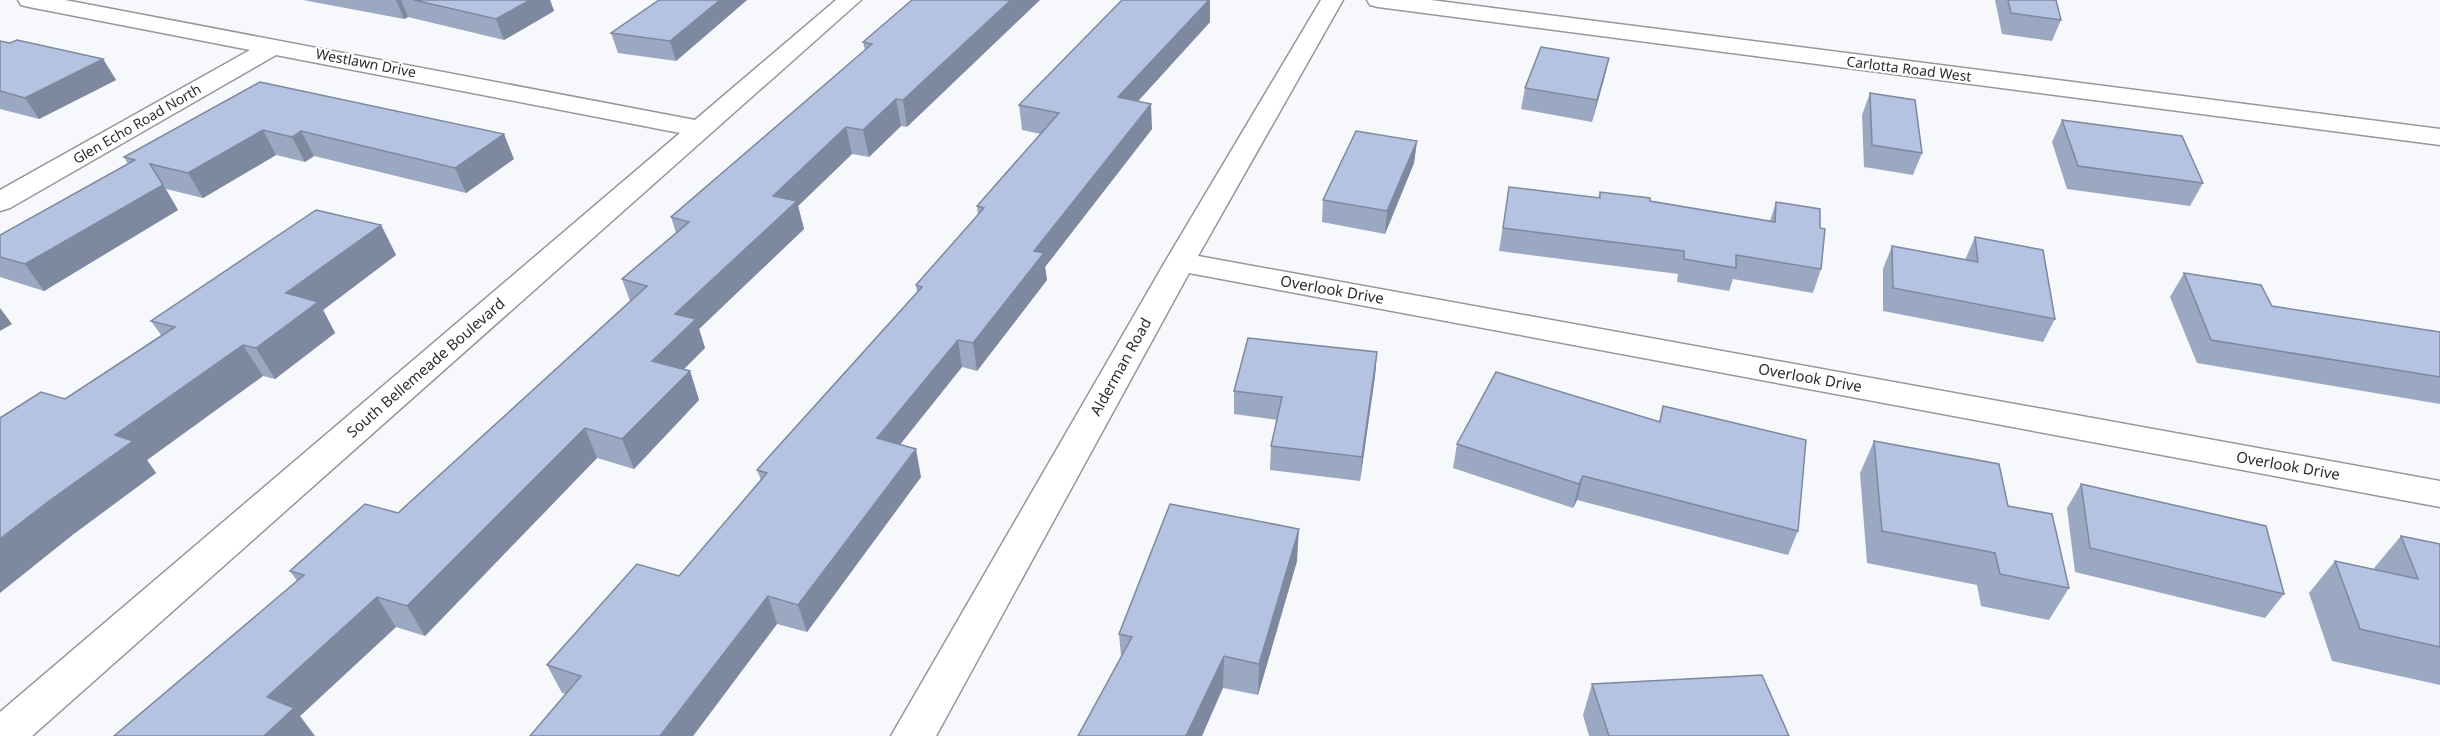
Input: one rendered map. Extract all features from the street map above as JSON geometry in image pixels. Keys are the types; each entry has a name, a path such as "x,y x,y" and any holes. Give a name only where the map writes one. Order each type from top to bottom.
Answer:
{"street":[{"name":"Westlawn Drive","path":"29,0 702,129"},
{"name":"South Bellemeade Boulevard","path":"2,736 850,0"},
{"name":"Alderman Road","path":"913,736 1180,262 1332,0"},
{"name":"Carlotta Road West","path":"1378,0 2440,137"},
{"name":"Glen Echo Road North","path":"0,201 274,46"},
{"name":"Overlook Drive","path":"1180,262 2440,494"}],"building":[{"path":"414,0 530,0 496,19"},
{"path":"659,0 720,0 670,41 611,33"},
{"path":"912,0 1011,0 903,100 896,99 863,130 846,127 773,196 797,201 675,314 696,319 652,361 690,371 622,439 585,428 407,606 377,597 267,697 294,708 264,736 114,736 304,575 290,571 365,504 398,513 647,286 622,279 689,222 671,217 872,44 863,42"},
{"path":"1122,0 1209,0 1118,97 1151,104 1034,251 1044,253 973,343 958,340 877,438 916,449 798,605 768,596 660,736 530,736 581,676 547,665 637,564 679,576 767,473 757,470 922,287 916,285 984,208 977,206 1059,113 1019,105"},
{"path":"2008,0 2056,0 2061,20 2011,13"},
{"path":"17,40 103,59 25,98 0,91 0,41 10,43"},
{"path":"1541,47 1609,58 1597,100 1525,88"},
{"path":"260,82 504,134 455,168 301,131 292,137 263,130 188,173 150,164 163,185 25,264 0,257 0,235 135,160 124,157"},
{"path":"1870,93 1915,100 1922,153 1872,145"},
{"path":"2062,120 2182,136 2203,183 2078,166"},
{"path":"1356,131 1417,141 1387,211 1323,200"},
{"path":"1509,187 1600,198 1600,192 1650,198 1650,201 1775,222 1776,202 1820,209 1820,228 1825,229 1821,269 1736,255 1736,268 1684,259 1684,251 1503,228"},
{"path":"316,210 381,225 286,293 318,302 256,348 243,345 115,435 133,441 0,539 0,418 41,392 65,399 175,327 151,321"},
{"path":"1975,237 2043,250 2055,319 1893,288 1892,246 1978,262"},
{"path":"2184,273 2261,285 2272,306 2440,332 2440,377 2211,340"},
{"path":"1248,338 1377,352 1362,457 1271,446 1282,397 1234,391"},
{"path":"1496,372 1660,422 1663,406 1806,440 1798,531 1583,476 1579,484 1457,444"},
{"path":"1874,441 1999,464 2008,506 2052,514 2069,588 2000,574 1995,553 1882,531"},
{"path":"2081,484 2266,526 2284,594 2090,548"},
{"path":"1170,504 1299,529 1259,664 1224,656 1186,736 1078,736 1132,637 1119,634"},
{"path":"2401,536 2440,544 2440,647 2360,629 2335,561 2418,579"},
{"path":"1762,675 1789,736 1609,736 1592,684"}]}
